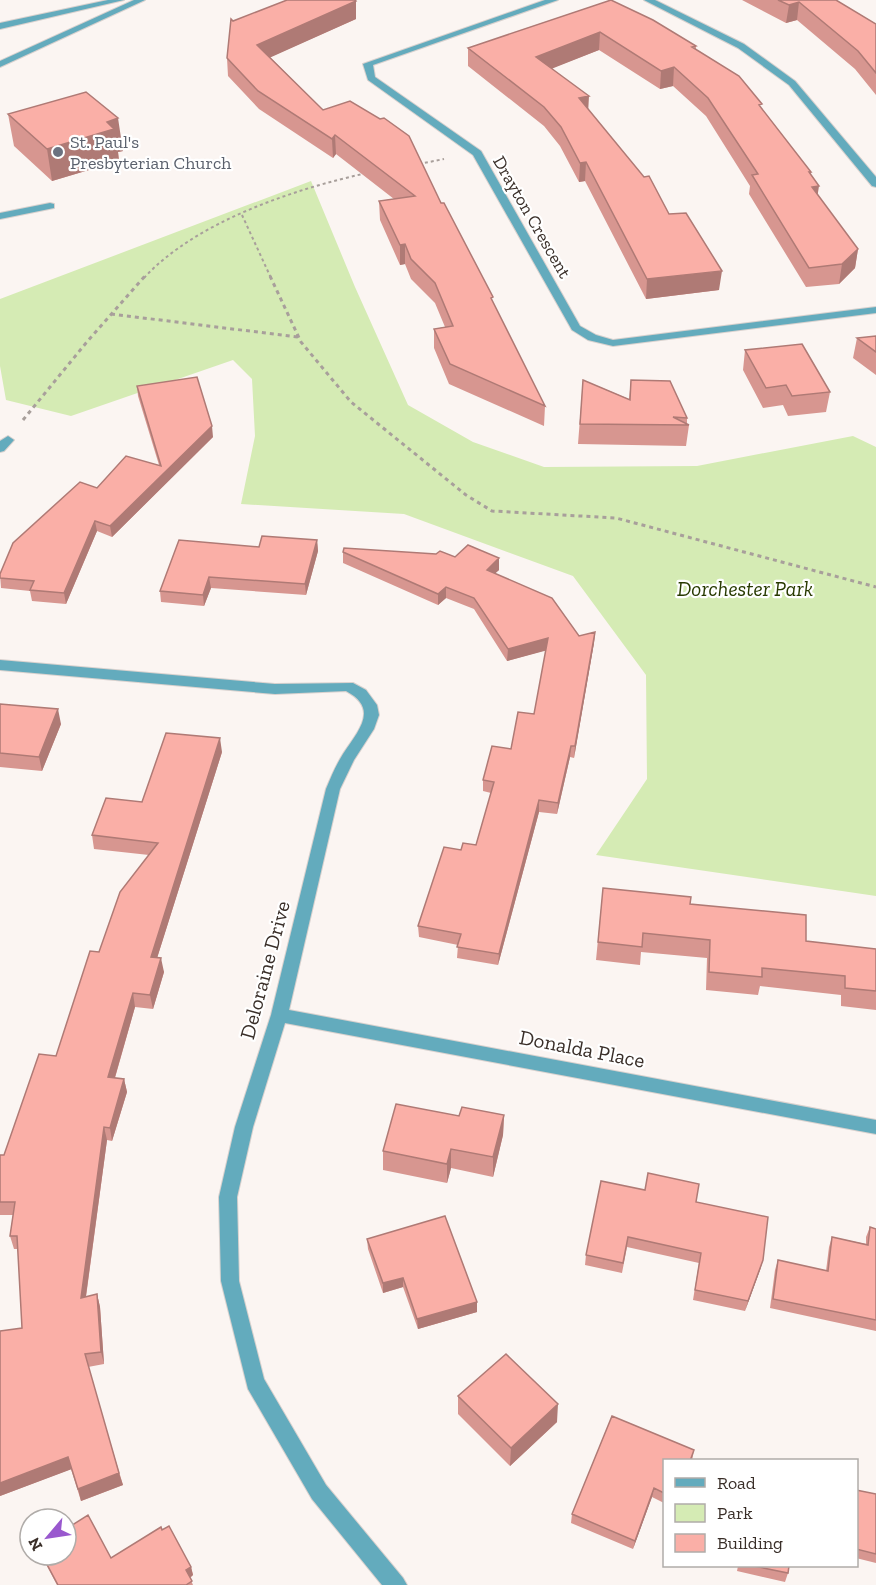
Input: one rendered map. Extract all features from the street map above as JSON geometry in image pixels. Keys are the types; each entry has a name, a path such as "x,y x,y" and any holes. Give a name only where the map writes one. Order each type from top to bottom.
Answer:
{"street":[{"path":"0,26 120,0"},
{"path":"0,63 141,0"},
{"name":"Drayton Crescent","path":"554,0 368,64 371,78 477,153 576,328 592,338 613,343 876,310"},
{"path":"648,0 741,46 792,83 876,184"},
{"path":"0,216 50,207"},
{"name":"Deloraine Drive","path":"0,665 275,689 348,686 361,693 370,705 372,715 368,729 347,759 333,789 279,1015 244,1127 228,1197 230,1281 255,1382 319,1492 396,1585"},
{"name":"Donalda Place","path":"279,1015 876,1127"}],"path":[{"path":"410,165 477,153"},
{"path":"4,444 111,314 156,266 217,227 242,215 301,190 332,180 377,172"},
{"path":"242,215 299,338 351,402 466,495 492,511 616,518 876,587"},
{"path":"111,314 299,338"}],"green space":[{"name":"Dorchester Park","path":"311,181 408,405 473,442 544,467 697,466 853,436 876,447 876,896 596,855 647,779 646,675 573,576 404,514 241,504 255,436 252,379 233,360 71,416 6,400 0,366 0,299"}],"building":[{"path":"287,0 356,1 257,45 323,110 350,101 380,119 384,118 409,136 441,203 444,203 493,297 491,298 545,406 450,364 434,329 453,326 435,283 411,259 405,244 400,245 379,201 415,196 335,135 332,139 258,91 227,58 231,19 233,21"},
{"path":"611,0 653,20 739,76 811,172 809,172 819,186 812,187 858,249 842,264 809,268 752,175 758,174 708,98 674,67 661,71 600,32 536,57 589,96 579,98 644,177 649,176 669,214 686,213 722,271 647,279 586,162 580,163 561,127 544,107 468,48"},
{"path":"778,0 836,0 876,24 876,73 858,51 799,2 789,5"},
{"path":"86,92 118,118 107,122 114,129 47,149 8,114"},
{"path":"876,336 876,352 857,338"},
{"path":"802,344 830,392 792,396 786,385 766,388 745,350"},
{"path":"197,377 212,426 110,526 95,521 64,593 30,590 34,581 0,578 13,543 80,482 97,488 126,456 161,466 137,386"},
{"path":"583,380 630,400 631,380 670,381 687,418 673,417 689,425 580,424"},
{"path":"262,536 317,540 305,584 209,577 203,595 160,591 179,540 259,547"},
{"path":"468,545 499,558 487,570 552,598 579,636 595,632 575,746 571,746 558,803 539,800 499,954 457,947 461,934 418,926 444,847 461,850 463,843 476,845 494,782 483,780 492,746 511,749 518,712 534,714 548,638 508,649 474,598 446,587 438,594 343,552 344,548 436,554 440,551 455,557"},
{"path":"0,704 58,709 39,757 0,753"},
{"path":"166,733 220,738 151,957 161,958 150,995 133,993 108,1077 124,1079 110,1128 104,1127 81,1298 97,1294 101,1352 85,1354 119,1473 78,1489 68,1457 0,1483 0,1331 22,1328 17,1236 10,1236 15,1202 0,1202 0,1155 4,1155 39,1054 56,1056 90,951 99,952 120,892 158,843 92,835 106,798 142,802"},
{"path":"603,888 691,897 690,904 806,915 806,941 876,949 876,991 845,988 845,976 762,968 762,977 709,972 710,940 643,933 642,947 598,942"},
{"path":"396,1104 459,1116 462,1107 504,1115 493,1157 451,1149 447,1164 383,1151"},
{"path":"648,1173 699,1184 696,1202 768,1217 763,1260 748,1301 695,1290 701,1253 628,1237 623,1263 586,1255 601,1181 645,1190"},
{"path":"445,1216 477,1302 417,1319 403,1278 383,1283 367,1239"},
{"path":"870,1227 876,1229 876,1320 773,1299 778,1260 828,1271 832,1237 868,1245"},
{"path":"506,1354 558,1404 511,1448 458,1396"},
{"path":"612,1416 694,1450 691,1459 663,1459 663,1492 654,1488 635,1541 572,1514"},
{"path":"858,1490 876,1494 876,1554 858,1550"},
{"path":"88,1515 111,1558 161,1527 162,1530 169,1526 191,1567 186,1570 192,1581 186,1585 58,1585 48,1567 78,1567 78,1521"},
{"path":"759,1567 789,1567 788,1573"}],"place":[{"name":"St. Paul's Presbyterian Church","path":"58,152"}]}
